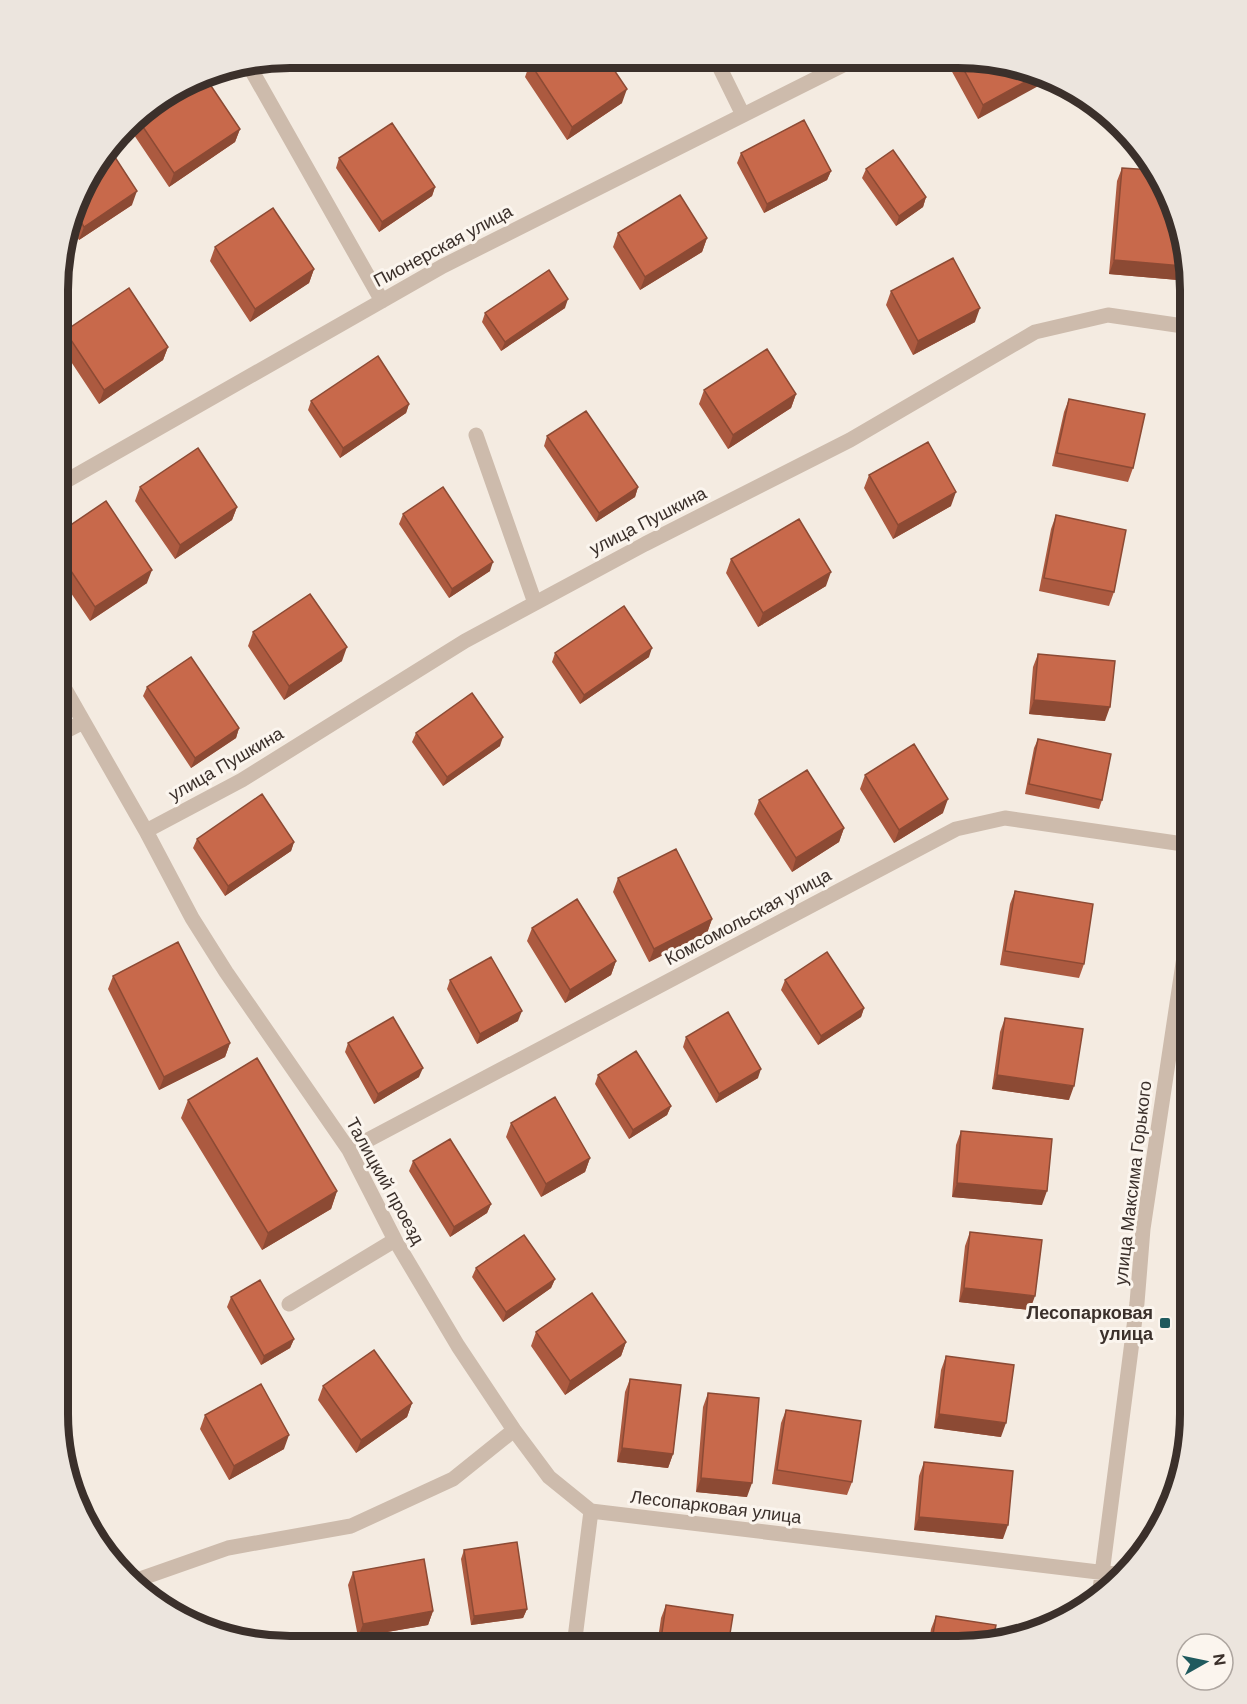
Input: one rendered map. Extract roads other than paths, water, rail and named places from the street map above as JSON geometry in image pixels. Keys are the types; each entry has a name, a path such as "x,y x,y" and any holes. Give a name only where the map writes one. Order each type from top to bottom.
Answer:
{"street":[{"path":"720,68 743,115"},
{"name":"Пионерская улица","path":"68,480 443,266 837,68"},
{"path":"252,71 382,301"},
{"name":"улица Пушкина","path":"146,831 242,780 465,641 645,544 850,440 1035,332 1108,315 1180,326"},
{"path":"476,435 535,603"},
{"name":"Талицкий проезд","path":"68,695 146,831 192,918 226,972 349,1150 395,1240 458,1346 514,1430 549,1477 591,1511"},
{"path":"68,730 83,722"},
{"name":"Комсомольская улица","path":"349,1150 956,829 1005,818 1180,844"},
{"name":"улица Максима Горького","path":"1101,1584 1137,1304 1143,1229 1180,983"},
{"path":"289,1304 395,1240"},
{"path":"141,1579 228,1548 351,1526 453,1479 514,1430"},
{"path":"575,1636 591,1511"},
{"name":"Лесопарковая улица","path":"591,1511 1112,1573"}],"place":[{"name":"Лесопарковая улица","path":"1165,1323"}]}
